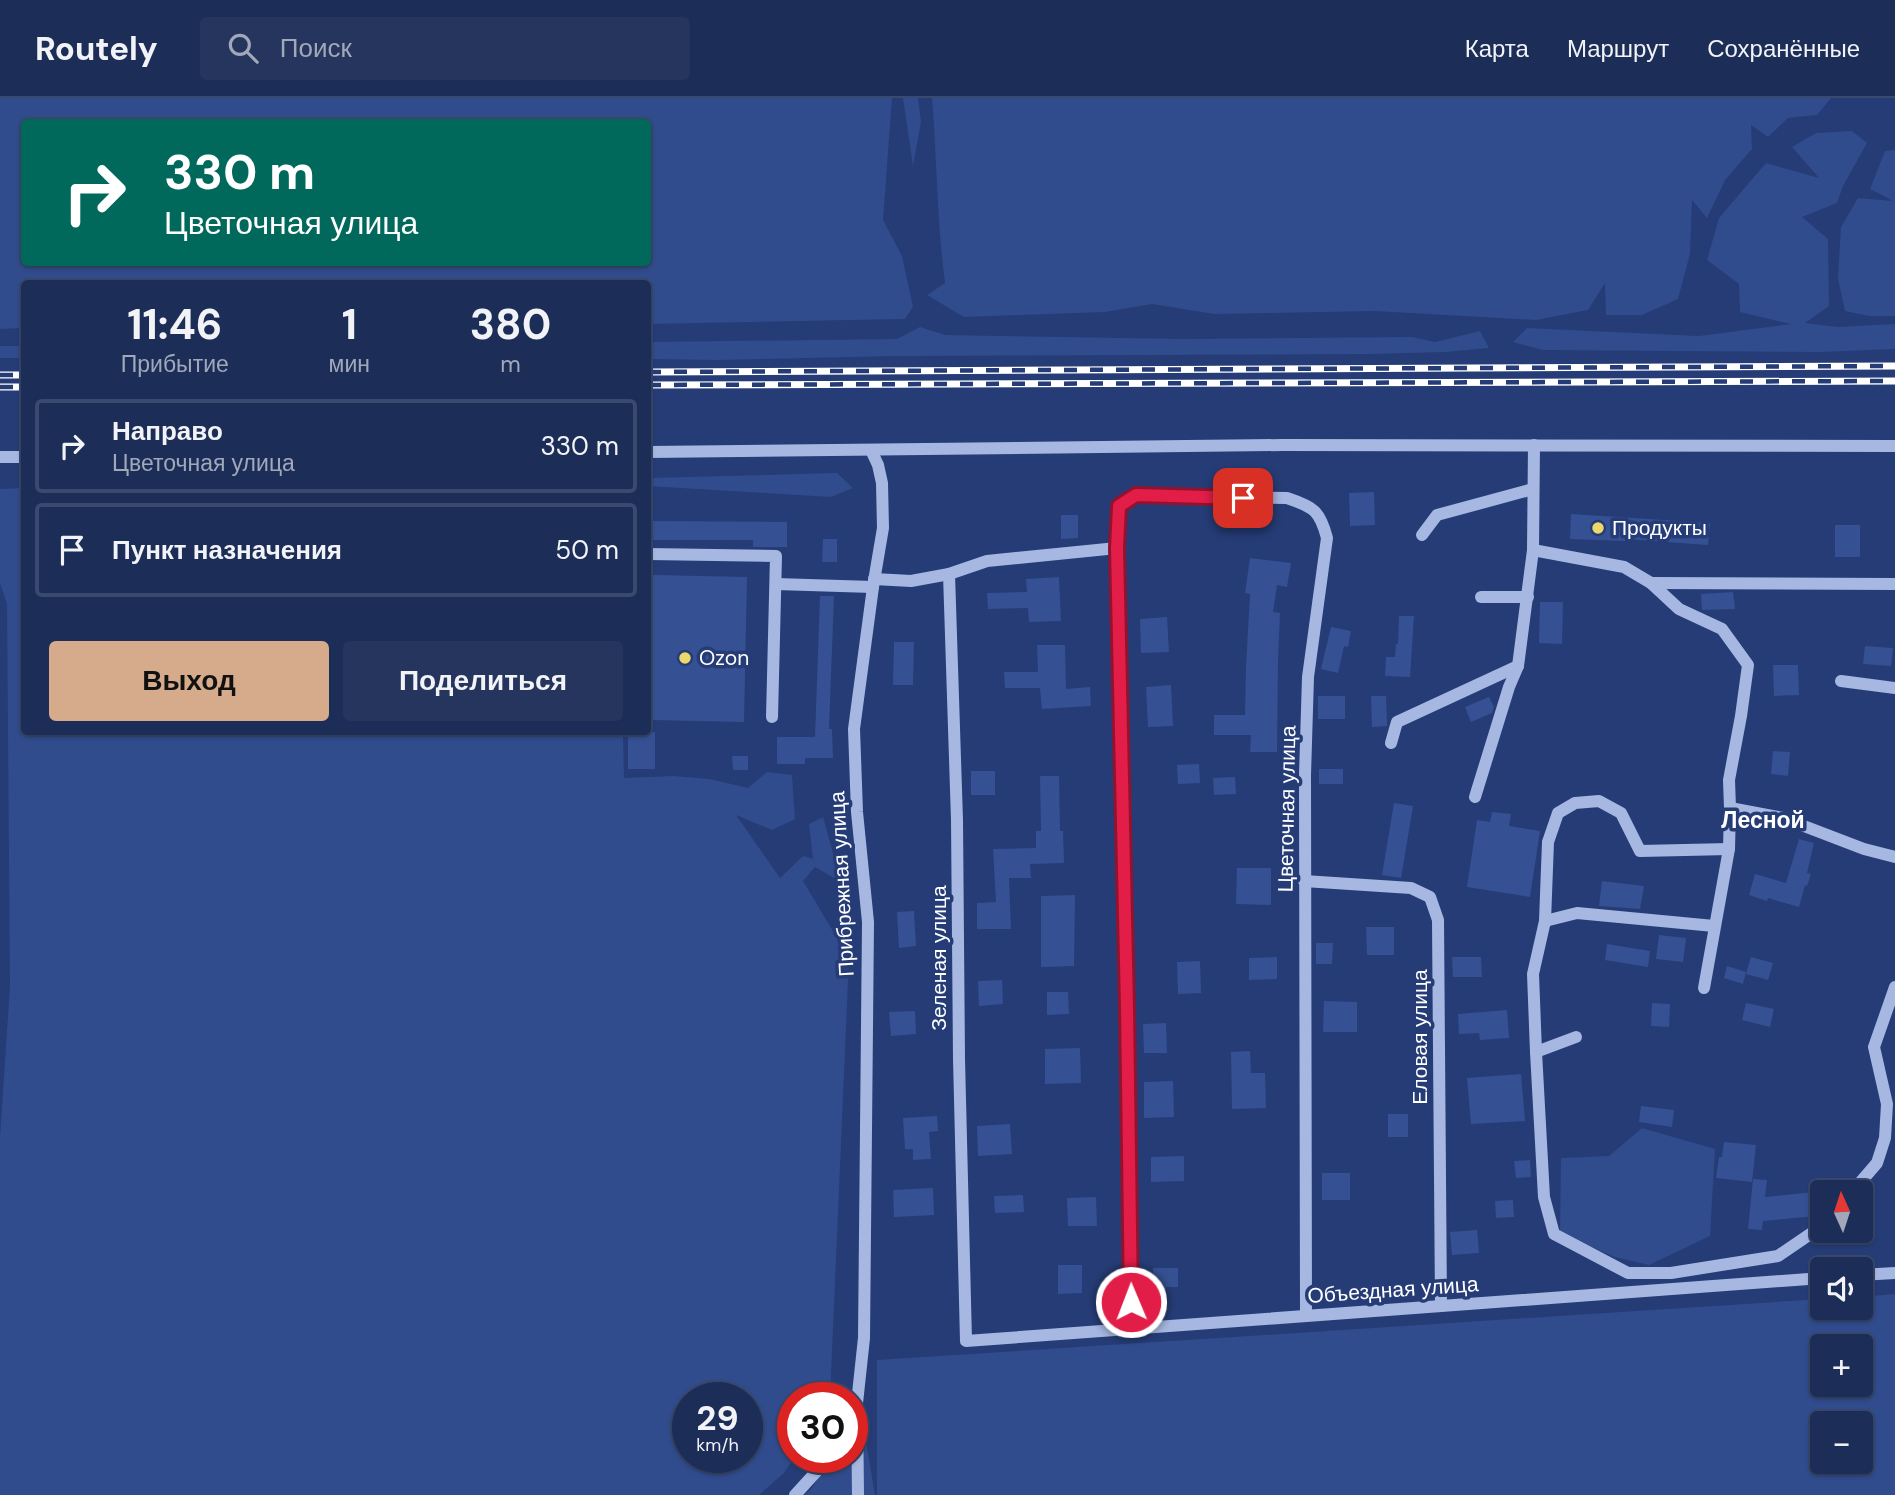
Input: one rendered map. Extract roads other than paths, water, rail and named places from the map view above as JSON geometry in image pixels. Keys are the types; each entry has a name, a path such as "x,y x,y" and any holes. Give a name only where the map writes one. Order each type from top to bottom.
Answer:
{"street":[{"path":"651,452 1283,445 1895,446"},
{"path":"1475,797 1518,666 1533,550 1534,445"},
{"name":"Прибрежная улица","path":"858,1382 864,1338 868,922 857,812 854,729 884,510 882,483 871,450"},
{"path":"0,457 21,457"},
{"path":"1422,535 1437,515 1533,489"},
{"name":"Цветочная улица","path":"1117,548 1119,506 1136,495 1287,498 1309,506 1323,521 1327,538 1308,677 1304,881 1306,1316"},
{"path":"776,584 911,581 949,574 987,561 1117,548 1131,1328"},
{"path":"1533,550 1624,567 1651,583 1679,609 1722,629 1748,665 1729,780 1729,849 1704,988"},
{"path":"651,554 776,556 772,717"},
{"name":"Зеленая улица","path":"949,574 957,820 959,1059 966,1341"},
{"path":"1651,583 1895,584"},
{"path":"1481,597 1528,597"},
{"path":"1391,743 1397,722 1518,666"},
{"path":"1841,681 1895,688"},
{"path":"1729,849 1640,851 1621,813 1599,801 1575,803 1558,813 1548,842 1545,921 1534,974 1544,1197 1554,1234 1628,1273 1671,1272 1778,1256 1810,1234"},
{"path":"1730,808 1783,818 1864,849 1895,857"},
{"name":"Еловая улица","path":"1304,881 1411,888 1430,897 1438,920 1441,1306"},
{"path":"1545,921 1577,913 1714,926"},
{"path":"1862,1180 1877,1163 1885,1138 1887,1104 1874,1047 1895,987"},
{"path":"1536,1052 1576,1037"},
{"path":"1873,1274 1895,1273"},
{"name":"Объездная улица","path":"966,1341 1810,1279"},
{"path":"795,1495 815,1473"},
{"name":"Прибрежная улица","path":"857,1473 858,1495"}],"railway":[{"path":"651,372 1895,366"},
{"path":"0,375 21,375"},
{"path":"651,385 1895,381"},
{"path":"0,387 21,387"}],"place":[{"name":"Продукты","path":"1598,528"},
{"name":"Ozon","path":"685,658"}],"district":[{"name":"Лесной","path":"1763,820"}]}
